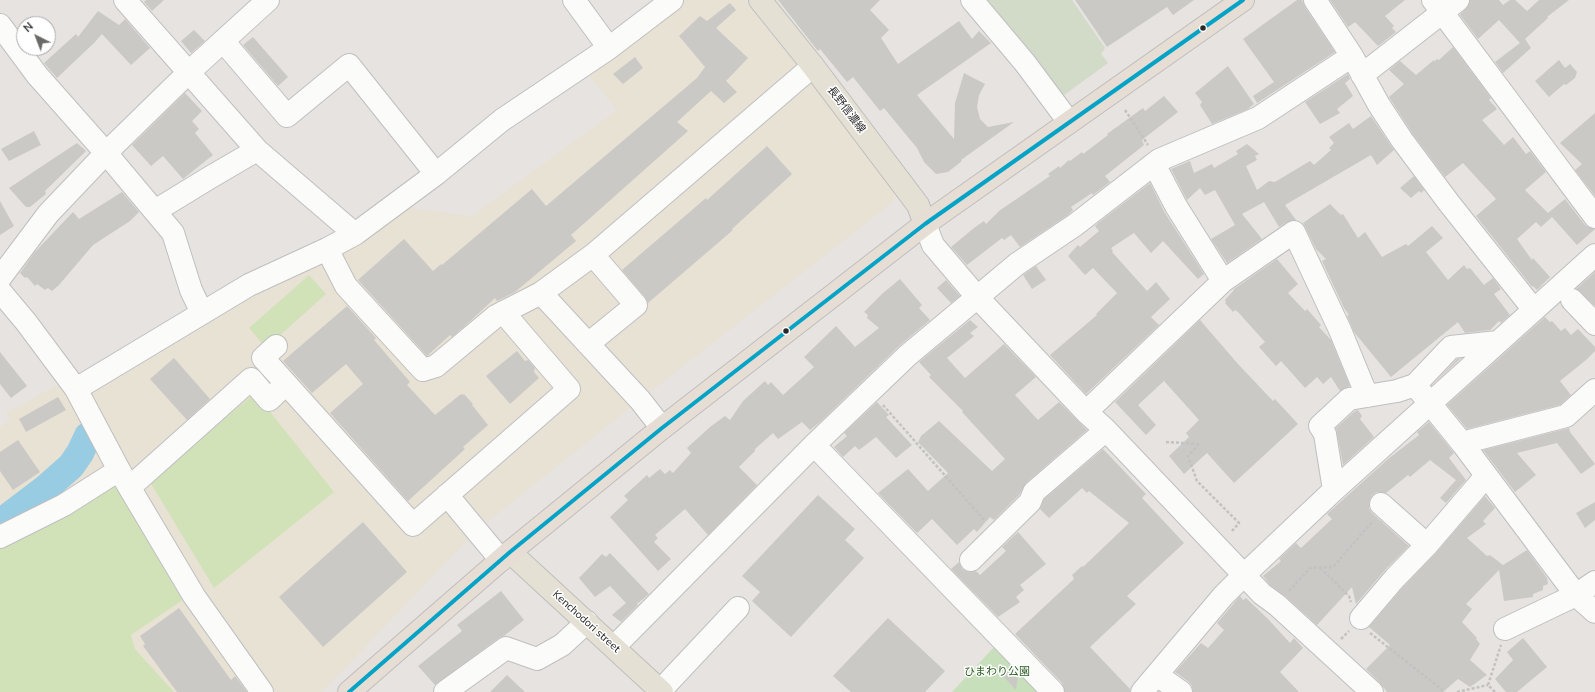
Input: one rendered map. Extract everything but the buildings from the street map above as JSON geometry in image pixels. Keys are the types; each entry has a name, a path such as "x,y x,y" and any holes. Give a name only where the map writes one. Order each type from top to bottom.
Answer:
{"highway":[{"path":"349,692 505,556 662,428 924,224 1244,0"}],"main road":[{"name":"長野信濃線","path":"760,0 813,66 918,205 924,224"},
{"name":"Kenchodori street","path":"505,556 587,622 661,691"}],"street":[{"path":"125,0 257,150 355,234"},
{"path":"0,278 48,214 106,153 189,72 268,0"},
{"path":"574,0 609,48"},
{"path":"76,389 249,285 327,249 355,234 436,174 502,120 609,48 672,0"},
{"path":"972,0 1025,62 1069,122"},
{"path":"1315,0 1352,56 1379,105 1402,140 1534,310"},
{"path":"1362,75 1445,4 1595,217"},
{"path":"0,25 37,75 106,153 173,233 191,290 202,313"},
{"path":"223,41 287,116 349,65 436,174"},
{"path":"614,647 814,445 870,391 908,355 1018,264 1075,225 1156,162 1258,118 1352,56"},
{"path":"327,249 346,286 423,370 436,366 496,316 541,293 593,255 813,66"},
{"path":"155,211 257,150"},
{"path":"1156,162 1176,206 1223,281"},
{"path":"924,224 933,245 978,298 1086,412 1106,430 1262,594 1277,605 1372,692"},
{"path":"1086,412 1223,281 1294,232 1340,330 1366,396"},
{"path":"588,344 636,305 593,255"},
{"path":"1142,692 1223,596 1244,575 1334,490 1595,255"},
{"path":"0,291 26,322 76,389 124,478 194,596 262,692"},
{"path":"541,293 640,400 662,428"},
{"path":"1572,300 1595,324"},
{"path":"276,346 263,358 413,525 569,389 503,312"},
{"path":"1334,490 1325,434 1320,426 1349,399 1397,391 1415,385 1451,347 1498,342"},
{"path":"0,537 64,505 124,478 251,379 269,400 286,384"},
{"path":"1415,385 1462,443 1576,595 1595,612"},
{"path":"1462,443 1566,416 1595,390"},
{"path":"970,560 1030,502 1034,492 1106,430"},
{"path":"814,445 1053,692"},
{"path":"1359,620 1395,578 1427,545 1486,476"},
{"path":"447,495 505,556"},
{"path":"1382,506 1427,545"},
{"path":"1505,629 1576,595 1595,582"},
{"path":"661,691 738,608"},
{"path":"445,692 506,648 537,659 562,645 587,622"},
{"path":"1157,675 1181,692"}],"path":[{"path":"1125,110 1156,162"},
{"path":"870,391 997,534"},
{"path":"1166,442 1199,444 1188,456 1198,481 1239,523 1232,531"},
{"path":"1277,605 1310,568 1333,567 1382,506"},
{"path":"1320,567 1349,596 1359,620 1445,692"},
{"path":"1329,652 1359,620"},
{"path":"1488,685 1505,629"},
{"path":"1457,692 1488,685"},
{"path":"1488,685 1495,692"}],"shaded area":[{"path":"678,0 744,0 896,190 893,202 640,400 476,531 322,692 0,692 0,427 10,420 6,413 66,380 74,394 402,207 472,216 617,110 587,73"}],"green space":[{"path":"980,0 1072,0 1105,48 1101,54 1108,63 1060,98"},
{"path":"309,275 326,294 266,348 249,328"},
{"path":"255,393 334,492 214,588 150,482"},
{"path":"114,479 187,597 131,635 135,649 174,692 0,692 0,547"},
{"name":"ひまわり公園","path":"997,644 1042,692 952,692"}],"waterway":[{"path":"0,523 45,489 71,466 80,453 88,436"}],"transit line":[{"path":"349,692 510,552 662,428 925,224 1243,0"}]}
